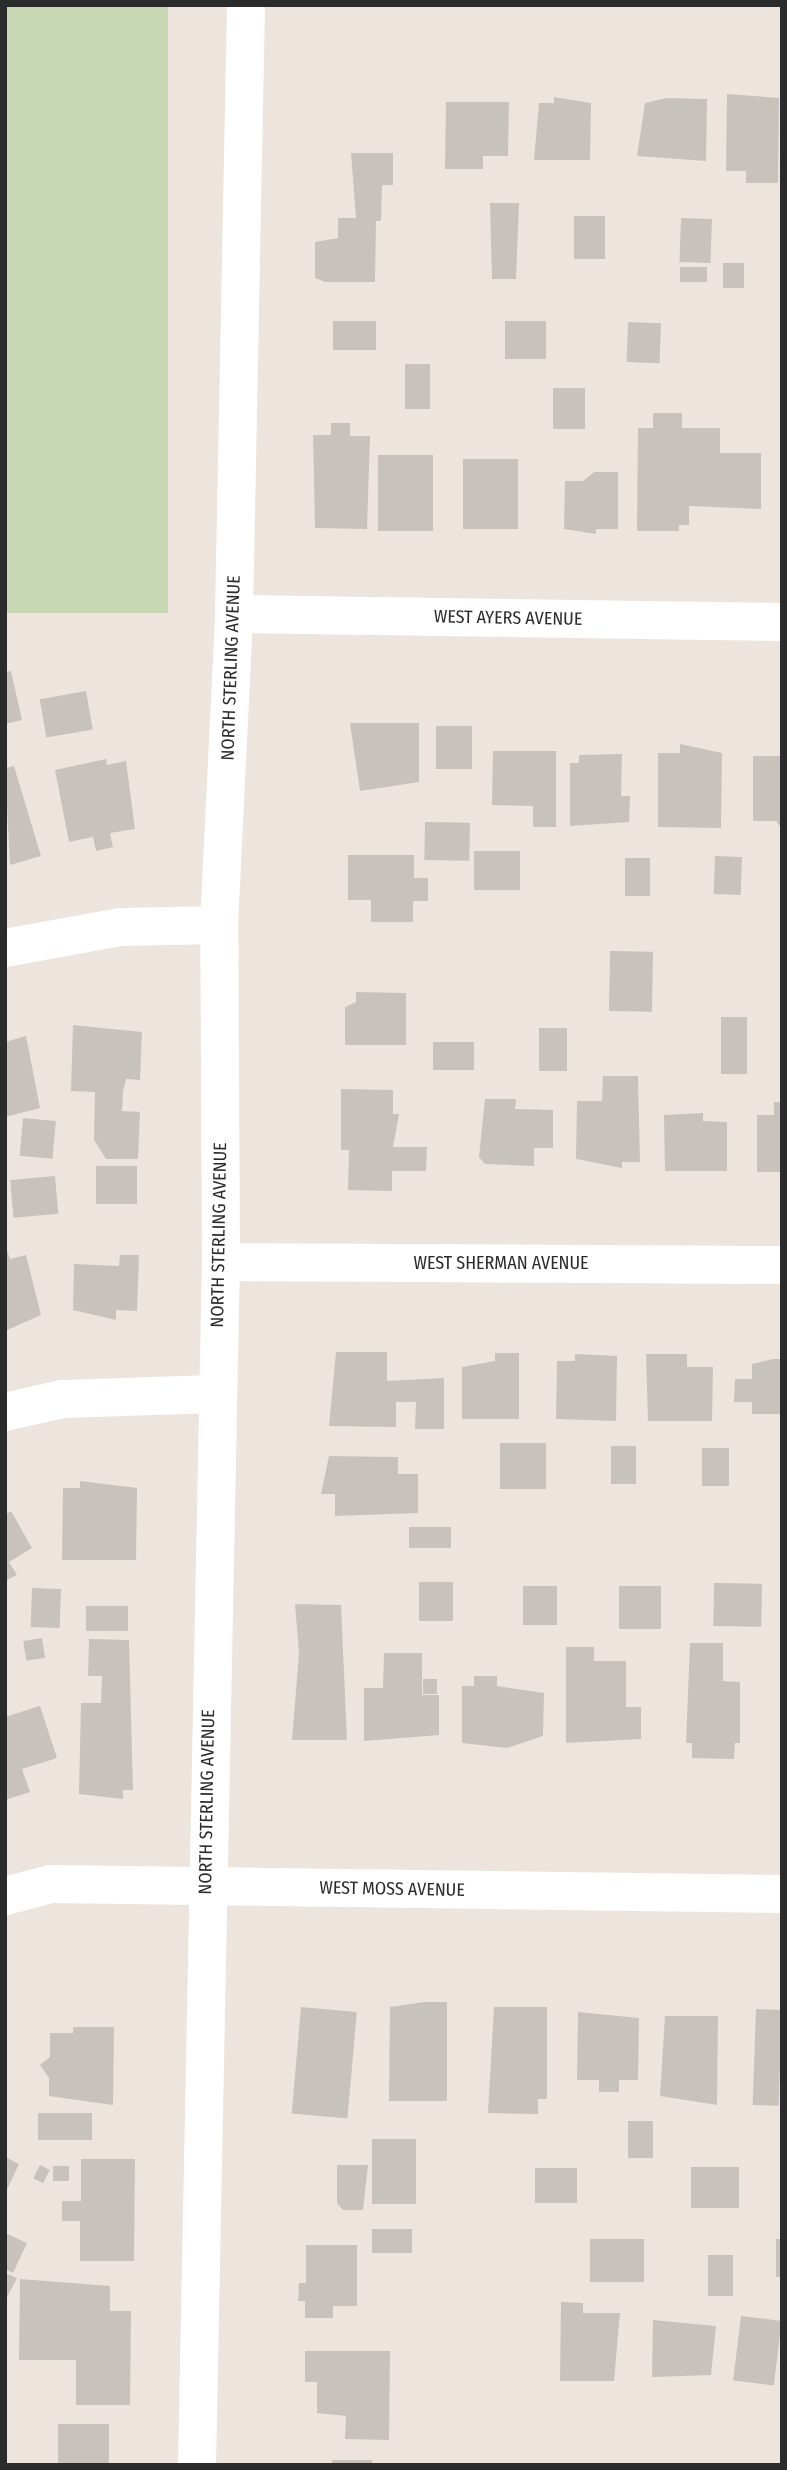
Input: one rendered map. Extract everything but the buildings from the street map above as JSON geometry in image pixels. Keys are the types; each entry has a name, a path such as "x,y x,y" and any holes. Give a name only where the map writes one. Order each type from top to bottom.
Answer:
{"street":[{"name":"NORTH STERLING AVENUE","path":"197,2465 205,1886 221,1262 219,925 234,614 246,5"},
{"name":"WEST AYERS AVENUE","path":"234,614 782,622"},
{"path":"5,948 121,927 219,925"},
{"name":"WEST SHERMAN AVENUE","path":"221,1262 782,1265"},
{"path":"5,1412 62,1399 216,1394"},
{"name":"WEST MOSS AVENUE","path":"5,1896 51,1884 782,1894"}],"green space":[{"path":"5,5 168,5 168,613 5,613"}]}
